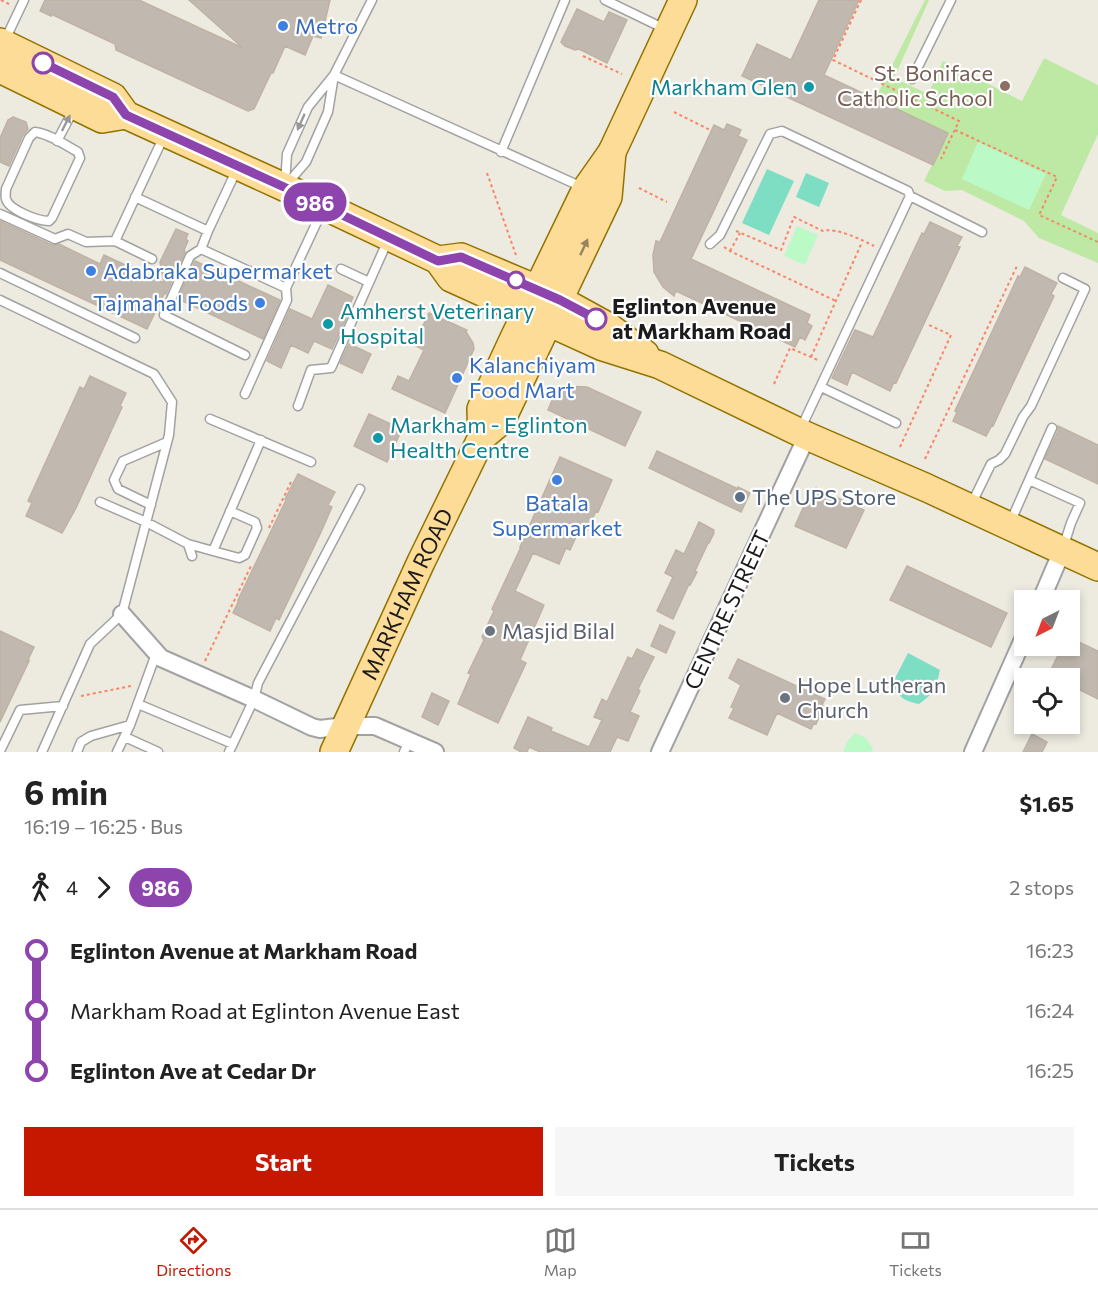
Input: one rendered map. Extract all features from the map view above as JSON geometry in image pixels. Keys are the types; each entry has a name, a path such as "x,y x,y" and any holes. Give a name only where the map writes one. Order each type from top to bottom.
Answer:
{"main road":[{"name":"MARKHAM ROAD","path":"543,306 586,189 612,152 683,0"},
{"path":"1,52 75,106 102,119 126,115"},
{"path":"1,52 113,97 126,115 438,261 451,278 543,306 603,347 660,365 803,434 1098,567"},
{"name":"MARKHAM ROAD","path":"334,752 482,437 481,409 608,197 612,152"}],"street":[{"name":"CENTRE STREET","path":"660,752 803,434"},
{"path":"1045,590 1062,551"},
{"path":"122,614 162,658 312,727 320,729 375,726 407,746 435,752"},
{"path":"973,752 1016,656"}],"lane":[{"path":"1,52 24,0"},
{"path":"284,187 287,153 308,107 334,75 372,0"},
{"path":"501,152 565,0"},
{"path":"604,0 668,30"},
{"path":"912,79 951,0"},
{"path":"334,75 586,189"},
{"path":"284,187 306,162 328,112 334,75"},
{"path":"57,141 75,106"},
{"path":"712,242 720,235 770,134 782,131 908,191 910,196 982,232"},
{"path":"39,132 57,141 78,152 80,158 52,218 49,221 39,220 12,207 6,201 3,187 33,134 39,132"},
{"path":"114,241 165,133"},
{"path":"238,166 201,249 190,255 164,315 245,355"},
{"path":"803,434 821,387 910,196"},
{"path":"135,197 208,231"},
{"path":"245,394 287,300 286,288 324,206"},
{"path":"0,214 55,239 68,234 86,242 114,241 152,259"},
{"path":"298,406 311,370 332,368 389,237"},
{"path":"201,249 286,288"},
{"path":"341,269 369,282"},
{"path":"0,273 135,338"},
{"path":"970,508 991,465 1005,454 1031,406 1085,289 1063,278"},
{"path":"0,300 154,374 172,402 167,442 122,614 90,644 42,752"},
{"path":"821,387 896,423"},
{"path":"210,419 311,462"},
{"path":"1009,526 1052,428"},
{"path":"213,551 261,441"},
{"path":"151,505 118,489 114,480 123,460 167,442"},
{"path":"1029,480 1080,503 1062,551"},
{"path":"138,704 231,748 254,699 258,683 360,489"},
{"path":"100,502 188,544 238,558 245,555 257,528 255,522 230,511"},
{"path":"188,544 192,556"},
{"path":"117,752 130,725 156,654"},
{"path":"0,750 20,710 64,702"},
{"path":"77,752 81,742 91,736 130,725"},
{"path":"125,737 158,752"}],"path":[{"path":"861,0 833,60 959,121 941,159"},
{"path":"583,56 622,74"},
{"path":"674,112 710,130"},
{"path":"955,130 1057,177 1039,215 1098,242"},
{"path":"487,173 518,259"},
{"path":"639,188 667,202"},
{"path":"724,226 780,250 794,217 823,231 830,229 863,240 884,252"},
{"path":"730,251 740,232"},
{"path":"811,357 863,240"},
{"path":"712,242 836,301"},
{"path":"925,459 1017,266"},
{"path":"900,447 951,334 929,325"},
{"path":"774,384 790,348 831,365"},
{"path":"265,536 291,482"},
{"path":"199,675 255,557"},
{"path":"64,702 145,684"}],"green space":[{"path":"925,0 929,0 894,78 928,94 943,61 1022,101 1044,58 1098,85 1098,134 1061,215 1098,233 1098,263 1039,238 1024,221 962,190 945,191 924,181 948,133 875,99"},
{"path":"978,142 1046,174 1029,210 962,179"},
{"path":"767,169 794,181 769,235 742,223"},
{"path":"806,173 829,183 819,207 796,197"},
{"path":"797,226 818,235 805,265 784,256"},
{"path":"908,653 940,670 934,689 919,704 903,698 892,684"},
{"path":"855,733 866,738 873,749 872,752 843,752 847,742"}],"building":[{"path":"45,0 139,0 243,48 189,0 330,0 321,38 313,36 305,55 285,46 254,109 248,111 116,50 115,44 40,11"},
{"name":"Markham Glen","path":"819,0 859,0 824,75 948,133 933,165 742,76 757,44 791,60"},
{"path":"577,9 604,22 609,12 627,20 607,63 579,49 575,50 565,46 561,42"},
{"path":"13,117 26,122 28,129 9,166 0,162 0,138 8,120"},
{"path":"727,124 741,130 738,136 747,140 691,259 810,315 807,323 812,326 805,340 800,337 795,347 676,291 674,296 663,287 654,272 653,255 656,241 660,242 714,125 724,130"},
{"path":"0,221 52,245 59,244 100,264 104,255 164,283 160,262 176,229 188,234 186,239 188,241 166,294 165,292 147,329 0,260"},
{"path":"930,222 962,237 957,246 960,247 896,383 894,382 890,391 852,372 847,385 832,378 855,330 873,337 922,233 924,234"},
{"path":"195,261 280,300 263,339 178,299"},
{"path":"1025,267 1057,283 1051,294 1054,296 993,426 986,436 953,421 957,412 955,411 1018,276 1020,277"},
{"name":"Amherst Veterinary Hospital","path":"328,285 353,297 347,311 349,312 332,349 314,341 308,353 291,345 281,368 267,361 290,309 312,319"},
{"path":"429,313 467,330 474,349 445,413 392,389 398,376 409,381 424,350 414,345"},
{"path":"349,344 371,354 362,373 340,363"},
{"path":"90,376 126,393 120,406 122,407 76,508 62,533 26,516 32,503 28,501 80,387 84,389"},
{"path":"562,386 587,387 641,412 625,446 548,410 554,396"},
{"name":"Markham - Eglinton Health Centre","path":"369,414 402,429 387,462 354,446"},
{"path":"1058,426 1098,445 1098,484 1045,459 1058,431"},
{"path":"657,451 750,493 741,512 649,468"},
{"path":"560,457 612,480 588,529 581,526 570,550 566,548 559,564 533,553 515,591 544,605 520,660 526,663 498,723 458,704 471,674 468,673 484,640 482,637 494,611 492,609"},
{"path":"298,474 335,492 328,505 332,507 321,532 279,620 276,618 270,631 233,613"},
{"path":"816,488 864,510 846,548 795,526 811,490"},
{"path":"699,522 714,530 714,533 673,619 657,611 673,577 665,573 676,550 684,554"},
{"path":"907,566 1007,613 991,647 890,600"},
{"path":"660,625 675,632 666,653 651,646"},
{"path":"0,631 34,647 0,722"},
{"path":"1080,643 1098,651 1098,699 1080,690 1080,668 1052,668 1058,656 1080,656"},
{"path":"637,649 654,657 638,689 640,691 630,712 639,716 628,741 617,737 610,752 540,752 529,747 527,752 521,752 514,748 528,717 552,728 551,731 589,747 602,720 594,717 602,699 607,702 628,657 632,659"},
{"name":"Hope Lutheran Church","path":"738,659 825,699 816,724 814,723 811,729 777,713 767,735 729,718 734,708 731,707 741,685 729,678"},
{"path":"432,693 449,701 438,725 422,717"},
{"path":"1032,734 1047,742 1042,752 1023,752"}],"bus line":[{"name":"986","path":"43,63 113,97 126,115 438,261 461,257 537,289 596,319"}],"place":[{"name":"Metro","path":"283,26"},
{"name":"St. Boniface Catholic School","path":"1005,86"},
{"name":"Markham Glen","path":"809,87"},
{"name":"Adabraka Supermarket","path":"91,271"},
{"name":"Tajmahal Foods","path":"260,303"},
{"name":"Eglinton Avenue at Markham Road","path":"596,319"},
{"name":"Amherst Veterinary Hospital","path":"328,324"},
{"name":"Kalanchiyam Food Mart","path":"457,378"},
{"name":"Markham - Eglinton Health Centre","path":"378,438"},
{"name":"Batala Supermarket","path":"557,480"},
{"name":"The UPS Store","path":"740,497"},
{"name":"Masjid Bilal","path":"490,631"},
{"name":"Hope Lutheran Church","path":"785,698"}]}
